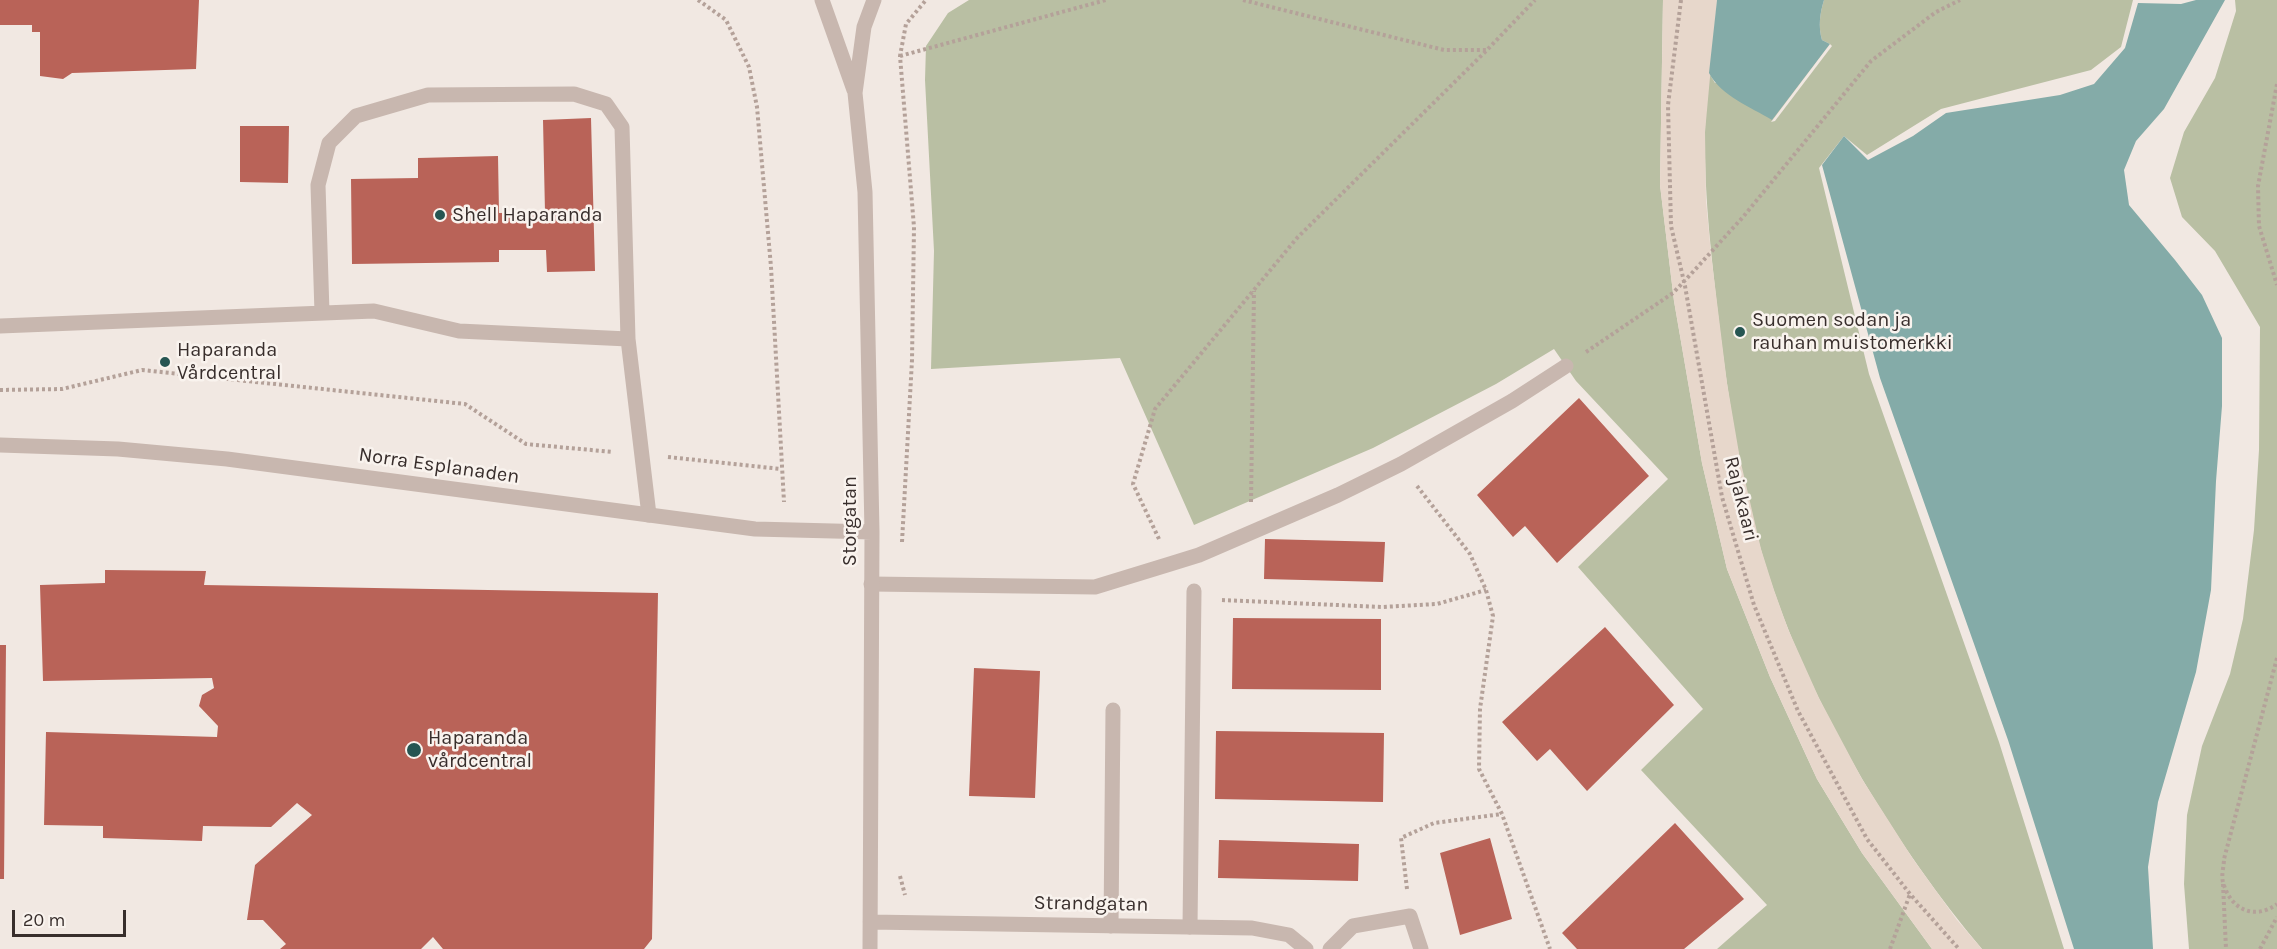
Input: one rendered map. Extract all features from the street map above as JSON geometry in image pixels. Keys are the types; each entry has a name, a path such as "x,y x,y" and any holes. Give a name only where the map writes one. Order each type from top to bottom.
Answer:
{"street":[{"name":"Storgatan","path":"822,0 855,93 866,192 872,532 870,949"},
{"name":"Storgatan","path":"855,93 864,27 874,0"},
{"path":"322,313 318,185 329,143 356,116 428,95 574,94 606,104 622,127 628,339 649,515"},
{"path":"0,326 374,311 459,331 628,339"},
{"path":"872,584 1095,587 1199,555 1338,495 1401,464 1512,401 1566,366"},
{"name":"Norra Esplanaden","path":"0,445 118,449 227,459 755,529 872,532"},
{"path":"1190,927 1194,595"},
{"path":"1111,926 1113,710"},
{"path":"1330,949 1353,926 1410,916 1421,949"},
{"name":"Strandgatan","path":"870,921 1252,928 1289,935 1306,949"}],"path":[{"path":"698,0 726,20 748,67 757,106 771,267 786,530"},
{"path":"900,583 912,360 914,226 900,56 906,24 926,0"},
{"path":"900,56 1106,0"},
{"path":"1243,0 1444,50 1487,50"},
{"path":"1170,564 1133,484 1155,409 1297,238 1535,0"},
{"name":"Rajakaari","path":"1681,0 1668,105 1671,226 1684,281 1722,497 1754,605 1798,711 1867,839 1910,894 1959,949"},
{"path":"1566,366 1673,293 1743,217 1871,61 1936,12 1959,0"},
{"path":"2277,84 2258,186 2259,226 2277,285"},
{"path":"1251,532 1254,290"},
{"path":"0,390 62,389 142,370 465,404 526,444 781,469"},
{"path":"1401,464 1470,554 1486,590 1493,616 1480,709 1479,769 1502,814 1550,949"},
{"path":"1194,595 1382,607 1437,604 1486,590"},
{"path":"2226,949 2224,859 2277,658"},
{"path":"1410,916 1401,837 1434,823 1502,814"},
{"path":"899,872 911,922"},
{"path":"2223,881 2230,898 2240,909 2257,912 2271,909 2277,904"},
{"path":"1890,949 1910,894"},
{"path":"2260,949 2277,917"}],"green space":[{"path":"969,0 1663,0 1660,185 1674,301 1702,463 1727,569 1770,677 1817,779 1862,853 1932,949 1717,949 1767,905 1641,770 1703,709 1578,567 1668,479 1576,381 1554,349 1496,384 1373,448 1194,525 1120,358 931,369 934,251 925,80 926,46 948,13"},
{"path":"1824,0 2133,0 2121,47 2091,70 1941,109 1867,155 1844,136 1819,168 1869,374 1999,742 2064,949 1982,949 1950,910 1890,824 1836,733 1792,638 1774,591 1754,525 1733,424 1711,252 1705,158 1705,119 1709,73 1715,83 1830,44 1822,40 1820,30"},
{"path":"2235,0 2277,0 2277,949 2189,949 2184,884 2187,815 2202,746 2230,674 2243,619 2254,530 2259,450 2260,327 2215,251 2182,217 2170,178 2184,132 2215,78 2236,11"}],"shaded area":[{"path":"1663,0 1717,0 1705,132 1706,201 1711,254 1727,383 1740,459 1761,549 1774,590 1788,629 1819,698 1862,779 1913,859 1957,920 1982,949 1932,949 1862,853 1817,779 1770,677 1727,569 1702,463 1674,301 1660,185"}],"water":[{"path":"1717,0 1824,0 1820,30 1822,40 1830,44 1772,120 1729,95 1709,73"},
{"path":"2196,0 2225,0 2164,109 2136,141 2124,170 2129,205 2202,295 2222,338 2222,406 2211,590 2196,672 2158,802 2148,867 2153,949 2074,949 2008,740 1880,378 1822,165 1844,136 1868,160 1913,136 1946,113 2060,95 2094,84 2125,48 2138,3 2181,4"}],"pier":[{"path":"1830,44 1832,46 1775,121 1771,122"}],"building":[{"path":"0,0 199,0 196,69 72,73 63,79 40,76 40,32 32,32 32,25 0,25"},
{"path":"591,118 595,271 547,272 546,250 499,250 499,262 352,264 351,179 418,178 418,158 498,156 499,213 545,212 543,120"},
{"path":"240,126 289,126 288,183 240,182"},
{"path":"1579,398 1649,476 1557,563 1525,526 1513,537 1477,495"},
{"path":"1265,539 1385,542 1383,582 1264,579"},
{"path":"105,570 206,571 204,585 658,593 652,939 644,949 443,949 433,937 421,949 280,949 286,944 263,920 247,920 255,865 312,815 297,803 271,827 203,826 202,841 103,838 103,826 44,825 46,732 217,737 218,726 199,706 202,695 214,688 212,678 43,681 40,585 105,583"},
{"path":"1233,618 1381,619 1381,690 1232,689"},
{"path":"1605,627 1674,705 1587,791 1550,749 1537,761 1502,722"},
{"path":"0,645 6,645 4,879 0,879"},
{"path":"974,668 1040,671 1035,798 969,796"},
{"path":"1216,731 1384,733 1383,802 1215,799"},
{"path":"1675,823 1744,899 1684,949 1577,949 1562,933"},
{"path":"1490,838 1512,919 1460,935 1440,853"},
{"path":"1219,840 1359,844 1358,881 1218,878"}],"place":[{"name":"Shell Haparanda","path":"440,215"},
{"name":"Suomen sodan ja rauhan muistomerkki","path":"1740,332"},
{"name":"Haparanda Vårdcentral","path":"165,362"},
{"name":"Haparanda vårdcentral","path":"414,750"}]}
